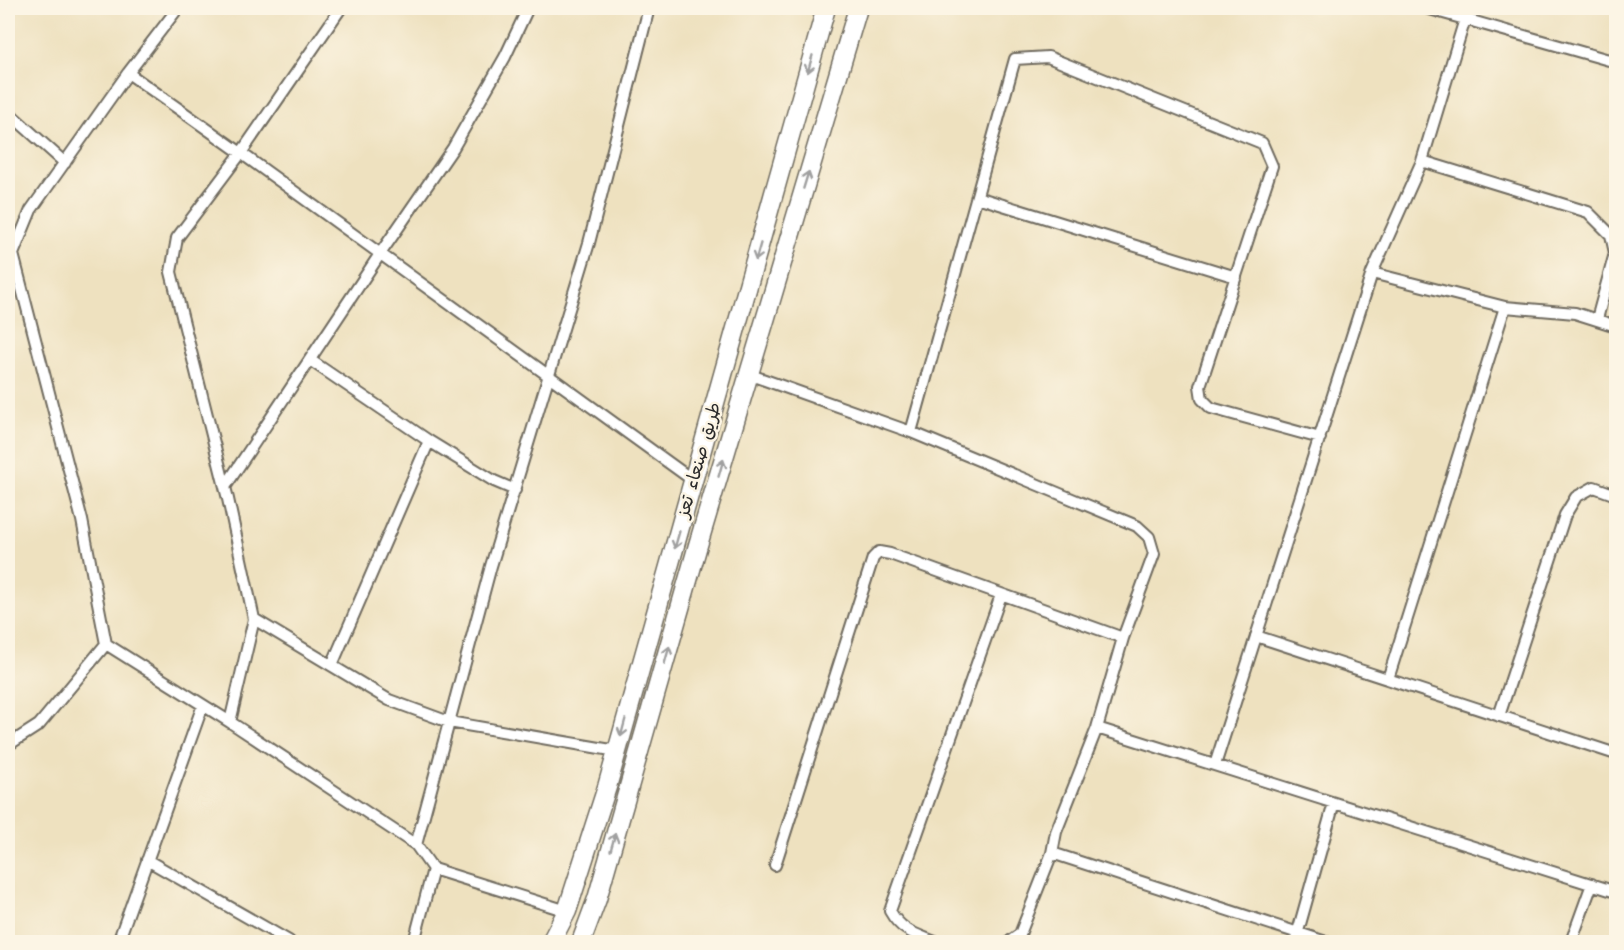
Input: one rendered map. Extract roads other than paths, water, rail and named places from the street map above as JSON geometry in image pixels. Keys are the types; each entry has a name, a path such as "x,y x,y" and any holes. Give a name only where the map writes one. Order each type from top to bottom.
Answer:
{"highway":[{"name":"طريق صنعاء تعز","path":"551,942 567,911 607,787 826,8"},
{"name":"طريق صنعاء تعز","path":"581,942 597,899 748,374 858,8"},
{"path":"630,701 652,709"},
{"name":"طريق صنعاء تعز","path":"590,942 597,899"},
{"name":"طريق صنعاء تعز","path":"563,942 567,911"}],"street":[{"path":"178,8 128,73 32,210 10,252 82,520 106,644 230,722 416,845 433,869 567,911"},
{"path":"230,722 254,619 225,487 171,272 177,238 241,153 341,8"},
{"path":"225,487 453,148 505,57 528,8"},
{"path":"416,845 491,566 589,243 649,8"},
{"path":"1426,8 1617,62"},
{"path":"1215,765 1372,273 1422,161 1465,19"},
{"path":"911,432 1015,59 1048,57 1262,143 1272,166 1200,386 1202,399 1211,408 1320,438"},
{"path":"128,73 694,481"},
{"path":"8,112 65,163"},
{"path":"1422,161 1587,212 1611,235 1615,254 1597,319"},
{"path":"977,197 1236,277"},
{"path":"1372,273 1505,307 1575,313 1617,326"},
{"path":"1388,679 1505,307"},
{"path":"310,360 429,441 494,481 514,490"},
{"path":"748,374 911,432 1137,526 1149,537 1154,555 1123,638 1097,728 1056,832 1052,854 1020,934 1009,942"},
{"path":"332,666 429,441"},
{"path":"1499,716 1565,515 1576,497 1594,487 1617,495"},
{"path":"775,865 873,558 879,552 1123,638"},
{"path":"935,942 902,928 896,923 890,911 1001,595"},
{"path":"254,619 389,700 449,722 617,751"},
{"path":"1256,636 1617,754"},
{"path":"8,745 39,725 106,644"},
{"path":"118,942 203,705"},
{"path":"1097,728 1617,892"},
{"path":"1296,938 1334,803"},
{"path":"1052,854 1296,938 1326,942"},
{"path":"147,860 290,942"},
{"path":"414,942 433,869"},
{"path":"1571,942 1592,884"}]}
